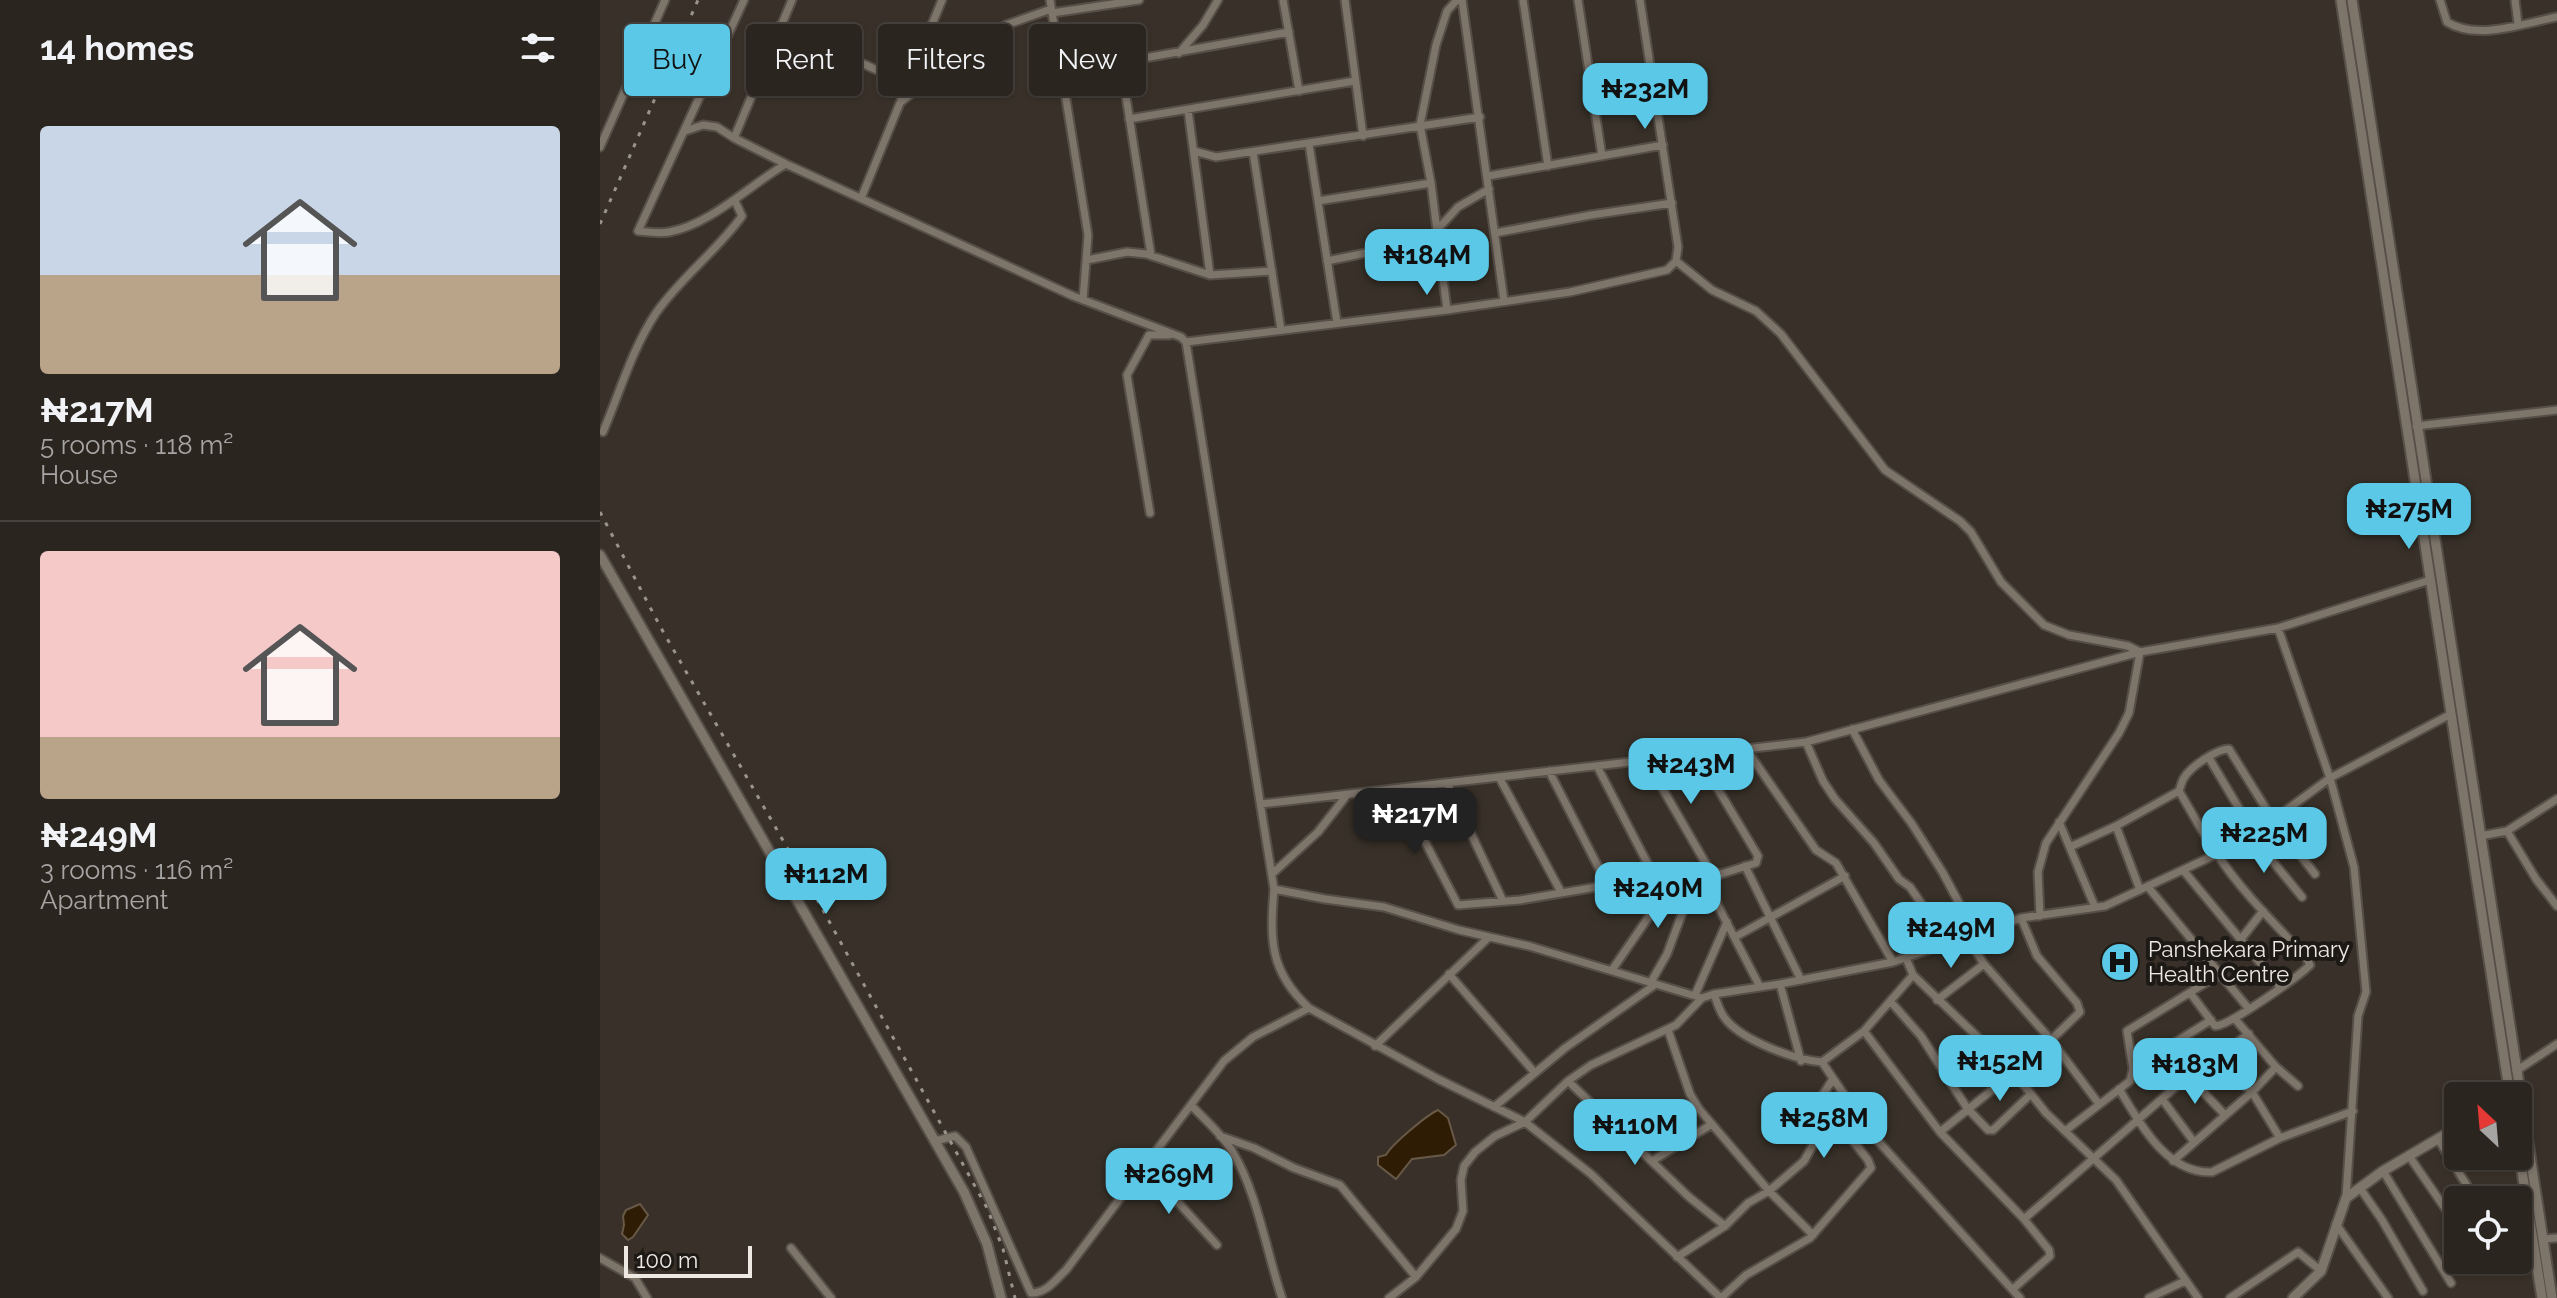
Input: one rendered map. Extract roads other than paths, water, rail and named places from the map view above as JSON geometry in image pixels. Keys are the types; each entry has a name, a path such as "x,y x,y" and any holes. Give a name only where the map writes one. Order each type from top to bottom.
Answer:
{"street":[{"path":"600,147 665,0"},
{"path":"744,0 638,231 675,231 735,201 786,164"},
{"path":"780,24 792,0"},
{"path":"932,24 942,0"},
{"path":"1050,0 1053,24"},
{"path":"900,102 970,47 1006,25 1051,11 1139,0"},
{"path":"1179,53 1203,25 1218,0"},
{"path":"1283,0 1299,91"},
{"path":"1345,0 1363,136"},
{"path":"1460,0 1480,117 1504,301"},
{"path":"1447,310 1431,183 1420,125 1436,45 1447,11 1460,0"},
{"path":"1523,0 1548,166"},
{"path":"1578,0 1602,156"},
{"path":"685,131 703,125 717,127 786,164 862,196 1083,300 1176,335 1186,342 1447,310 1642,278 1667,270 1676,261 1678,247 1672,203 1640,0"},
{"path":"2341,0 2480,836 2552,1298"},
{"path":"2352,0 2388,222 2416,426 2430,580 2507,1082"},
{"path":"2440,0 2447,22 2455,27 2489,29 2557,17"},
{"path":"2515,0 2518,24"},
{"path":"1146,60 1289,32"},
{"path":"1129,119 1355,81"},
{"path":"734,138 751,96"},
{"path":"862,196 903,96"},
{"path":"1065,96 1084,209 1087,260 1083,300"},
{"path":"1126,96 1151,255"},
{"path":"1188,110 1210,275"},
{"path":"1194,151 1216,157 1480,117"},
{"path":"1309,144 1337,323"},
{"path":"1488,176 1663,145"},
{"path":"1253,152 1281,330"},
{"path":"1318,201 1431,183"},
{"path":"1327,261 1438,234 1458,207 1489,189"},
{"path":"603,432 625,375 656,314 686,276 742,216 735,201"},
{"path":"1495,233 1672,203"},
{"path":"1087,260 1127,252 1151,255 1210,275 1272,271"},
{"path":"1676,261 1712,290 1756,311 1781,334 1885,470 1960,521 1971,532 2001,582 2044,625 2069,635 2128,646 2140,652"},
{"path":"1150,513 1127,375 1149,335 1176,335"},
{"path":"1186,342 1272,874 1274,889 1270,938 1280,973 1295,995 1309,1008 1375,1046 1525,1122 1591,1174 1721,1298 1746,1275 1791,1251 1813,1235 1872,1165 1820,1099"},
{"path":"2416,426 2557,410"},
{"path":"600,555 964,1192 987,1244 1001,1298"},
{"path":"1261,804 1806,742 2140,652 2278,628 2430,580"},
{"path":"2278,628 2330,778 2354,867 2366,992 2358,1016 2346,1198 2321,1271 2293,1298"},
{"path":"2040,916 2038,872 2041,858 2059,822 2129,713 2140,652"},
{"path":"1274,889 1384,907 1698,997 1893,962 2021,918 2105,906 2217,854 2273,820 2330,778 2451,714"},
{"path":"1852,729 1879,780 1943,873 1984,964 2051,1040 2099,1104"},
{"path":"1806,742 1823,781 1835,799 1874,843 1899,879 1910,887 1949,944"},
{"path":"2070,847 2179,791 2191,769 2226,748 2233,752 2273,820 2315,874"},
{"path":"1746,749 1816,850 1832,858 1845,876 1893,962"},
{"path":"1401,788 1458,905 1520,900 1706,869 1716,874 1756,863 1758,856 1697,754"},
{"path":"2209,758 2252,833 2302,897"},
{"path":"1646,760 1706,869 1707,881 1760,987"},
{"path":"1597,766 1654,876"},
{"path":"1549,771 1607,884"},
{"path":"1499,777 1561,892"},
{"path":"1447,783 1503,901"},
{"path":"2179,791 2217,854 2309,962 2309,968 2235,1019 2217,1027 2191,994"},
{"path":"1272,874 1318,832 1347,794"},
{"path":"2480,836 2507,831 2557,799"},
{"path":"2059,822 2095,907"},
{"path":"2116,826 2144,888 2249,1009"},
{"path":"2507,831 2536,879 2557,906"},
{"path":"1745,866 1801,980"},
{"path":"2183,870 2280,987"},
{"path":"1612,970 1679,873"},
{"path":"1735,937 1845,876"},
{"path":"1494,1107 1565,1048 1654,983 1683,911 1707,881"},
{"path":"2241,939 2263,911"},
{"path":"1940,1132 2078,1016 2080,1009 2037,956 2021,918"},
{"path":"1389,1298 1416,1277 1456,1229 1463,1211 1461,1180 1464,1166 1475,1152 1495,1136 1525,1122 1568,1081 1591,1065 1668,1030 1698,997 1727,922"},
{"path":"1375,1046 1489,937"},
{"path":"1906,958 1913,975 2012,1071 2126,1193 2198,1298"},
{"path":"1937,1000 1984,964"},
{"path":"1449,974 1535,1073"},
{"path":"2065,1131 2130,1081 2133,1069 2127,1031 2220,974"},
{"path":"1714,994 1725,1020 1740,1032 1801,1061 1822,1062 1864,1031 1913,975"},
{"path":"1780,984 1801,1061"},
{"path":"1891,1002 1921,1036 1967,1108 1990,1131 2031,1094"},
{"path":"935,1141 955,1136 966,1147 1031,1293 1038,1293 1051,1286 1066,1270 1237,1047 1309,1008"},
{"path":"2235,1019 2276,1067 2298,1086"},
{"path":"2133,1069 2211,1020"},
{"path":"1668,1030 1690,1094 1769,1191 1813,1235"},
{"path":"1864,1031 1940,1132 2024,1219 2051,1254 2013,1289"},
{"path":"2024,1219 2188,1076 2249,1034"},
{"path":"2516,1071 2557,1044"},
{"path":"2213,1057 2252,1092 2280,1138"},
{"path":"1822,1062 1868,1130 2020,1298"},
{"path":"2173,1161 2276,1067"},
{"path":"2188,1076 2225,1115"},
{"path":"1677,1257 1725,1226 1748,1203 1796,1169 1812,1150 1818,1136 1820,1099 1833,1079"},
{"path":"1568,1081 1689,1197 1725,1226"},
{"path":"2119,1089 2137,1119 2173,1161 2186,1168 2212,1172 2280,1138 2353,1111"},
{"path":"2162,1099 2194,1142"},
{"path":"1191,1105 1220,1136 1237,1161 1257,1212 1282,1298"},
{"path":"1652,1161 1712,1124"},
{"path":"2346,1198 2383,1171 2444,1135"},
{"path":"1220,1136 1340,1185 1416,1277"},
{"path":"2438,1139 2467,1186"},
{"path":"2409,1156 2444,1207"},
{"path":"1144,1165 1217,1245"},
{"path":"2522,1170 2542,1298"},
{"path":"2383,1171 2451,1283"},
{"path":"2360,1188 2423,1291"},
{"path":"2336,1224 2388,1298"},
{"path":"2543,1239 2557,1238"},
{"path":"791,1248 831,1298"},
{"path":"2230,1298 2298,1252 2321,1271"},
{"path":"600,1258 635,1278 647,1298"},
{"path":"2149,1298 2185,1281"}],"railway":[{"path":"600,224 698,0"},
{"path":"600,512 661,628 819,903 987,1208 1003,1249 1015,1298"}],"place":[{"name":"Panshekara Primary Health Centre","path":"2120,962"}]}
